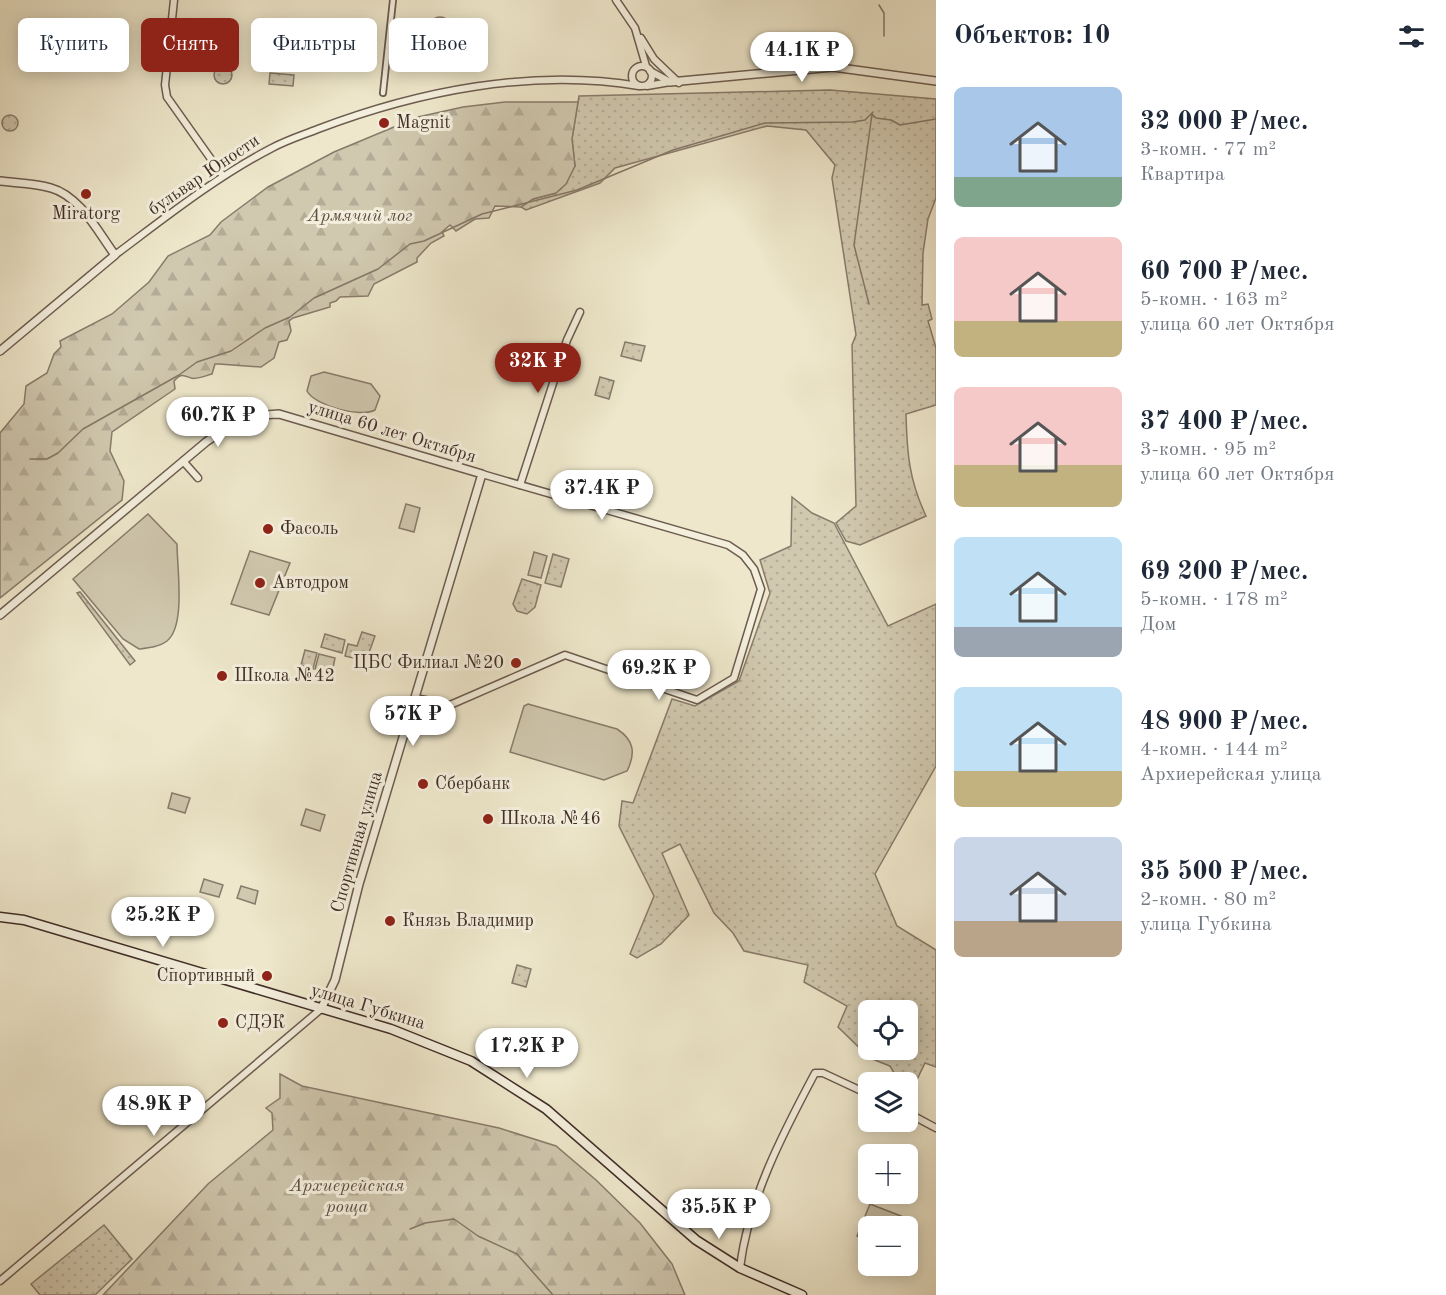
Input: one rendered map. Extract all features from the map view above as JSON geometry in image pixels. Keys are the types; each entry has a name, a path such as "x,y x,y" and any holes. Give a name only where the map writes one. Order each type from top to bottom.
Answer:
{"main road":[{"name":"улица Губкина","path":"0,917 24,920 440,1047 513,1085 565,1124 696,1240 740,1268 802,1295"}],"street":[{"path":"174,0 165,85 167,97 223,176"},
{"path":"382,93 393,0"},
{"path":"616,0 654,59 679,83"},
{"path":"635,28 652,80 642,86"},
{"path":"616,82 630,75 636,67 642,48"},
{"path":"636,67 648,69 670,82"},
{"path":"642,86 833,68 936,81"},
{"path":"630,75 642,86"},
{"name":"бульвар Юности","path":"0,351 114,255 223,176 274,147 363,111 478,86 537,81 616,82 642,86"},
{"path":"0,181 54,188 69,197 83,211 114,255"},
{"path":"520,485 567,340 580,312"},
{"name":"улица 60 лет Октября","path":"0,615 230,424 256,414 279,414 728,545 743,555 754,569 761,589 734,678 697,700 565,655 450,705 415,698"},
{"path":"183,461 198,478"},
{"name":"Спортивная улица","path":"321,1009 335,980 359,884 482,474"},
{"path":"0,1281 321,1009"},
{"path":"740,1268 744,1234 815,1073 823,1073 858,1089"},
{"path":"918,1118 936,1128"}],"green space":[{"path":"215,72 231,72 229,81 223,84 217,81 214,75"},
{"path":"270,73 294,75 293,86 269,84"},
{"path":"830,90 936,99 936,198 928,219 923,253 922,305 928,304 932,319 928,321 936,348 936,405 906,414 910,466 926,516 860,545 846,541 836,523 856,506 852,345 856,335 832,178 835,165 806,130 767,126 615,168 600,183 526,210 521,207 533,199 556,193 575,166 572,139 579,96"},
{"name":"Армячий лог","path":"505,102 578,102 572,139 575,166 566,184 556,193 533,199 521,207 495,206 489,218 475,219 456,231 450,225 442,232 444,236 431,243 417,258 417,262 374,284 368,296 340,297 330,303 330,307 293,318 289,321 291,331 287,340 279,342 274,358 261,367 215,364 212,374 196,378 178,377 174,381 175,389 112,432 110,451 124,481 122,500 0,598 0,433 24,404 26,386 47,373 54,354 61,347 60,341 112,314 149,282 168,256 210,235 221,222 268,187 334,152 418,117 463,107"},
{"path":"10,115 16,117 18,123 16,129 10,131 4,129 2,123 4,117"},
{"path":"625,342 645,346 641,361 621,356"},
{"path":"324,372 371,384 380,396 375,410 360,413 339,409 328,406 312,396 307,391 311,376"},
{"path":"600,377 614,381 609,399 595,395"},
{"path":"792,497 812,513 834,523 888,626 936,604 936,766 875,874 897,926 936,950 936,1067 925,1063 918,1077 918,1072 894,1072 890,1066 875,1060 918,1060 918,1000 858,1000 858,1046 838,1027 847,1006 804,982 808,965 744,951 733,933 714,913 680,844 662,853 689,915 661,944 637,958 630,954 654,896 619,826 622,801 633,803 672,699 695,706 739,681 770,593 760,560 791,546"},
{"path":"406,504 420,508 414,532 399,528"},
{"path":"148,514 177,544 179,610 173,634 167,641 157,646 139,649 123,639 73,579"},
{"name":"Автодром","path":"250,551 290,563 269,615 231,604"},
{"path":"534,552 547,556 541,578 528,575"},
{"path":"553,554 569,559 561,587 545,583"},
{"path":"522,579 541,585 535,607 527,614 517,611 513,604"},
{"path":"80,592 135,661 130,665 77,593"},
{"path":"362,632 375,636 366,661 345,656 348,644 357,646"},
{"path":"325,634 345,640 342,653 321,647"},
{"path":"305,650 317,653 313,669 301,665"},
{"path":"319,654 335,658 332,673 315,669"},
{"path":"528,704 617,729 623,733 632,747 632,758 627,771 604,780 510,752 524,706"},
{"path":"172,793 190,798 185,813 168,808"},
{"path":"306,809 325,815 320,831 301,825"},
{"path":"204,879 223,885 219,897 200,892"},
{"path":"241,886 258,891 255,904 237,898"},
{"path":"517,965 531,969 526,987 512,983"},
{"name":"Архиерейская роща","path":"280,1074 302,1086 499,1128 556,1146 596,1180 640,1223 672,1264 685,1295 103,1295 208,1184 273,1130 272,1113 266,1108 280,1098"},
{"path":"870,1204 901,1216 865,1216"},
{"path":"104,1225 132,1259 95,1295 40,1295 31,1284"}],"waterway":[{"path":"879,5 884,13 884,36"},
{"path":"30,459 47,459 58,453 83,429 179,375 197,362 231,351 265,328 290,317 314,298 378,269 410,244 424,241 482,214 577,190 673,150 765,123 853,122 865,120 873,112"},
{"path":"869,304 854,245 872,114 876,118 891,120 900,125 936,119"},
{"path":"410,1229 425,1223 454,1219 478,1236 517,1254 553,1295"}],"place":[{"name":"Magnit","path":"384,123"},
{"name":"Miratorg","path":"86,194"},
{"name":"Фасоль","path":"268,529"},
{"name":"Автодром","path":"260,583"},
{"name":"ЦБС Филиал №20","path":"516,663"},
{"name":"Школа №42","path":"222,676"},
{"name":"Сбербанк","path":"423,784"},
{"name":"Школа №46","path":"488,819"},
{"name":"Князь Владимир","path":"390,921"},
{"name":"Спортивный","path":"267,976"},
{"name":"СДЭК","path":"223,1023"}]}
